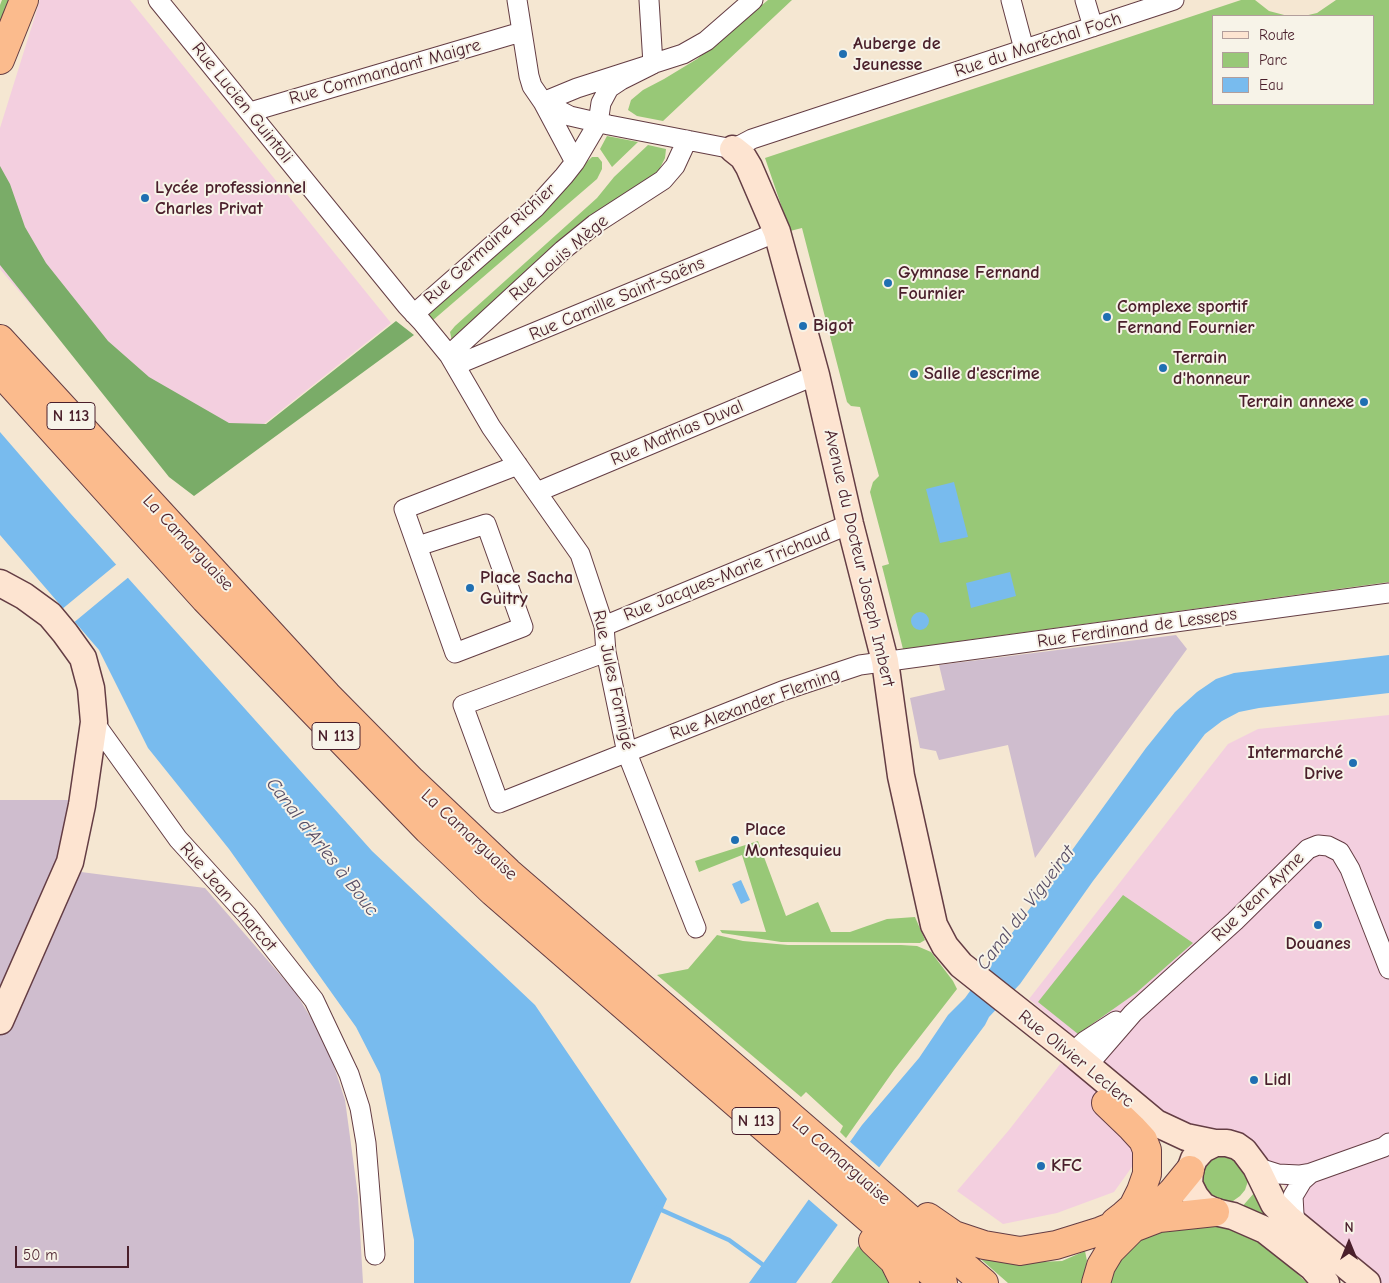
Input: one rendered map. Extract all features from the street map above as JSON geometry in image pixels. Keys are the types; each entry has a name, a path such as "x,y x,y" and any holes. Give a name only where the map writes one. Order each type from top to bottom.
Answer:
{"highway":[{"path":"0,60 24,0"},
{"path":"0,319 14,339 142,494"},
{"name":"La Camarguaise","path":"0,339 327,695 412,781 508,872 710,1047 819,1159"},
{"name":"La Camarguaise","path":"0,372 205,599 422,824 493,892 700,1072 819,1159 874,1206 984,1283"},
{"path":"1101,1231 1133,1207 1147,1174 1147,1150 1142,1140 1106,1103"},
{"path":"819,1159 874,1206 984,1245 1020,1251 1056,1245 1101,1231 1155,1209 1172,1192 1190,1169"},
{"path":"874,1206 894,1261 905,1283"},
{"name":"La Camarguaise","path":"874,1206 943,1283"},
{"path":"1096,1283 1101,1266 1110,1252 1133,1228 1160,1218 1215,1212"}],"street":[{"name":"Rue Lucien Guintoli","path":"158,0 418,318"},
{"path":"516,0 532,86 543,102 575,162"},
{"path":"649,0 653,64"},
{"path":"543,102 577,88 683,54 706,41 753,0"},
{"path":"1011,0 1024,49"},
{"path":"1085,0 1093,27"},
{"name":"Rue du Maréchal Foch","path":"734,149 752,139 1174,0"},
{"name":"Rue Commandant Maigre","path":"250,112 521,32"},
{"name":"Rue Germaine Richier","path":"418,318 536,207 575,162 598,123 601,103 610,88 621,80 653,64"},
{"path":"543,102 570,116 598,123 734,149"},
{"name":"Rue Louis Mège","path":"453,360 563,250 595,224 663,180 675,166 686,140"},
{"name":"Avenue du Docteur Joseph Imbert","path":"734,149 749,166 777,232 816,375 850,524 886,661 900,776 934,926 945,946 970,972 1014,1007"},
{"name":"Rue Camille Saint-Saëns","path":"453,360 777,232"},
{"name":"Rue Jules Formigé","path":"418,318 453,360 491,427 580,554 604,626 606,652 627,753 696,928"},
{"name":"Rue Mathias Duval","path":"537,492 816,375"},
{"path":"418,546 486,524 523,627 455,653 404,509 518,465"},
{"name":"Rue Jacques-Marie Trichaud","path":"604,626 850,524"},
{"path":"0,583 24,596 50,615 83,658 92,688 94,722 82,805 70,862 0,1021"},
{"name":"Rue Ferdinand de Lesseps","path":"886,661 1389,594"},
{"name":"Rue Alexander Fleming","path":"606,652 463,705 499,803 782,691 860,665 886,661"},
{"name":"Rue Jean Charcot","path":"94,722 178,839 247,915 314,1000 349,1074 360,1108 366,1144 375,1255"},
{"name":"Rue Jean Ayme","path":"1079,1060 1085,1041 1115,1021 1133,1013 1235,921 1308,849 1318,845 1328,846 1340,852 1350,869 1389,969"},
{"name":"Rue Olivier Leclerc","path":"1014,1007 1148,1117 1186,1137 1215,1144 1237,1146 1244,1151 1256,1167 1274,1204 1297,1226 1367,1283"},
{"name":"Rue Olivier Leclerc","path":"1014,1007 1024,1027 1047,1053 1106,1103 1129,1115 1177,1149 1190,1169 1190,1184 1195,1196 1203,1206 1215,1212 1233,1216 1265,1230 1312,1267 1326,1283"},
{"path":"1190,1169 1194,1159 1203,1149 1215,1144"},
{"path":"1256,1167 1278,1174 1299,1175 1312,1173 1389,1144"},
{"path":"1297,1226 1293,1196 1302,1180 1312,1173"}],"shaded area":[{"name":"Lycée professionnel Charles Privat","path":"40,0 130,0 391,323 186,486 0,269 0,128"},
{"path":"1176,635 1187,649 1035,858 1008,745 939,760 936,751 920,748 910,698 945,690 939,665"},
{"path":"1389,715 1389,1283 1374,1283 1311,1222 1264,1158 1235,1132 1161,1119 1134,1164 1114,1192 1057,1213 1003,1224 957,1191 1009,1130 1078,1041 1029,999 1228,744 1258,729"},
{"path":"0,800 71,800 81,872 205,888 296,993 327,1045 345,1100 358,1196 363,1283 0,1283"}],"green space":[{"path":"2,0 14,0 0,36 0,5"},
{"path":"768,0 792,0 663,121 637,116 628,110 631,100 643,90 697,59"},
{"name":"Complexe sportif Fernand Fournier","path":"1241,0 1255,0 1269,11 1284,15 1212,15 1212,105 1374,105 1374,15 1308,15 1317,13 1336,0 1389,0 1389,582 903,649 882,566 889,564 870,492 873,482 879,476 860,407 851,406 847,402 802,228 790,231 765,158"},
{"path":"607,136 638,142 612,167 600,149"},
{"path":"648,145 666,149 665,158 659,170 452,341 450,332 455,326 597,198 614,177"},
{"path":"592,157 598,157 602,162 602,169 597,179 432,321 428,314"},
{"path":"0,166 10,184 25,227 46,263 108,341 149,377 229,423 266,424 396,321 414,335 194,496 169,477 0,265"},
{"path":"758,841 786,916 818,902 831,932 850,932 887,919 915,917 925,940 920,943 781,942 722,933 720,930 766,932 742,855 699,872 695,861"},
{"path":"1123,895 1193,943 1136,993 1078,1034 1038,1002"},
{"path":"717,935 743,941 788,945 917,946 931,952 957,989 894,1070 846,1138 840,1132 843,1126 806,1092 801,1097 657,975 688,969"},
{"path":"1226,1149 1249,1173 1245,1190 1233,1201 1224,1204 1207,1200 1196,1167"},
{"path":"1255,1192 1272,1219 1240,1209"},
{"path":"1203,1223 1237,1231 1268,1246 1307,1283 1106,1283 1108,1274 1132,1244 1163,1228"},
{"path":"858,1246 883,1269 890,1283 831,1283"},
{"path":"1085,1251 1087,1261 1082,1283 1008,1283 976,1255 1015,1263 1062,1261"}],"water":[{"name":"Canal d'Arles à Bouc","path":"0,432 372,851 535,1005 667,1199 630,1283 414,1283 414,1240 380,1074 356,1027 229,849 148,748 99,650 0,535"},
{"path":"954,482 968,537 940,543 926,489"},
{"path":"1010,572 1016,596 971,608 966,583"},
{"path":"920,612 926,615 929,621 926,627 920,630 914,627 911,621 914,615"},
{"path":"1389,655 1389,693 1239,712 1222,721 1205,734 1093,881 1020,984 989,1017 796,1283 749,1283 862,1125 919,1058 948,1015 965,998 1146,748 1175,712 1197,692 1216,679 1234,673"},
{"path":"741,880 750,900 741,904 732,884"}],"pier":[{"path":"118,563 130,576 72,624 61,610"},
{"path":"848,1140 881,1169 839,1226 807,1198"}],"waterway":[{"path":"657,1208 729,1240 766,1267"}],"place":[{"name":"Auberge de Jeunesse","path":"843,54"},
{"name":"Lycée professionnel Charles Privat","path":"145,198"},
{"name":"Gymnase Fernand Fournier","path":"888,283"},
{"name":"Complexe sportif Fernand Fournier","path":"1107,317"},
{"name":"Bigot","path":"803,326"},
{"name":"Terrain d'honneur","path":"1163,368"},
{"name":"Salle d'escrime","path":"914,374"},
{"name":"Terrain annexe","path":"1364,402"},
{"name":"Place Sacha Guitry","path":"470,588"},
{"name":"Intermarché Drive","path":"1353,763"},
{"name":"Place Montesquieu","path":"735,840"},
{"name":"Douanes","path":"1318,925"},
{"name":"Lidl","path":"1254,1080"},
{"name":"KFC","path":"1041,1166"}],"water label":[{"name":"Canal du Vigueirat","path":"1026,908"}]}
